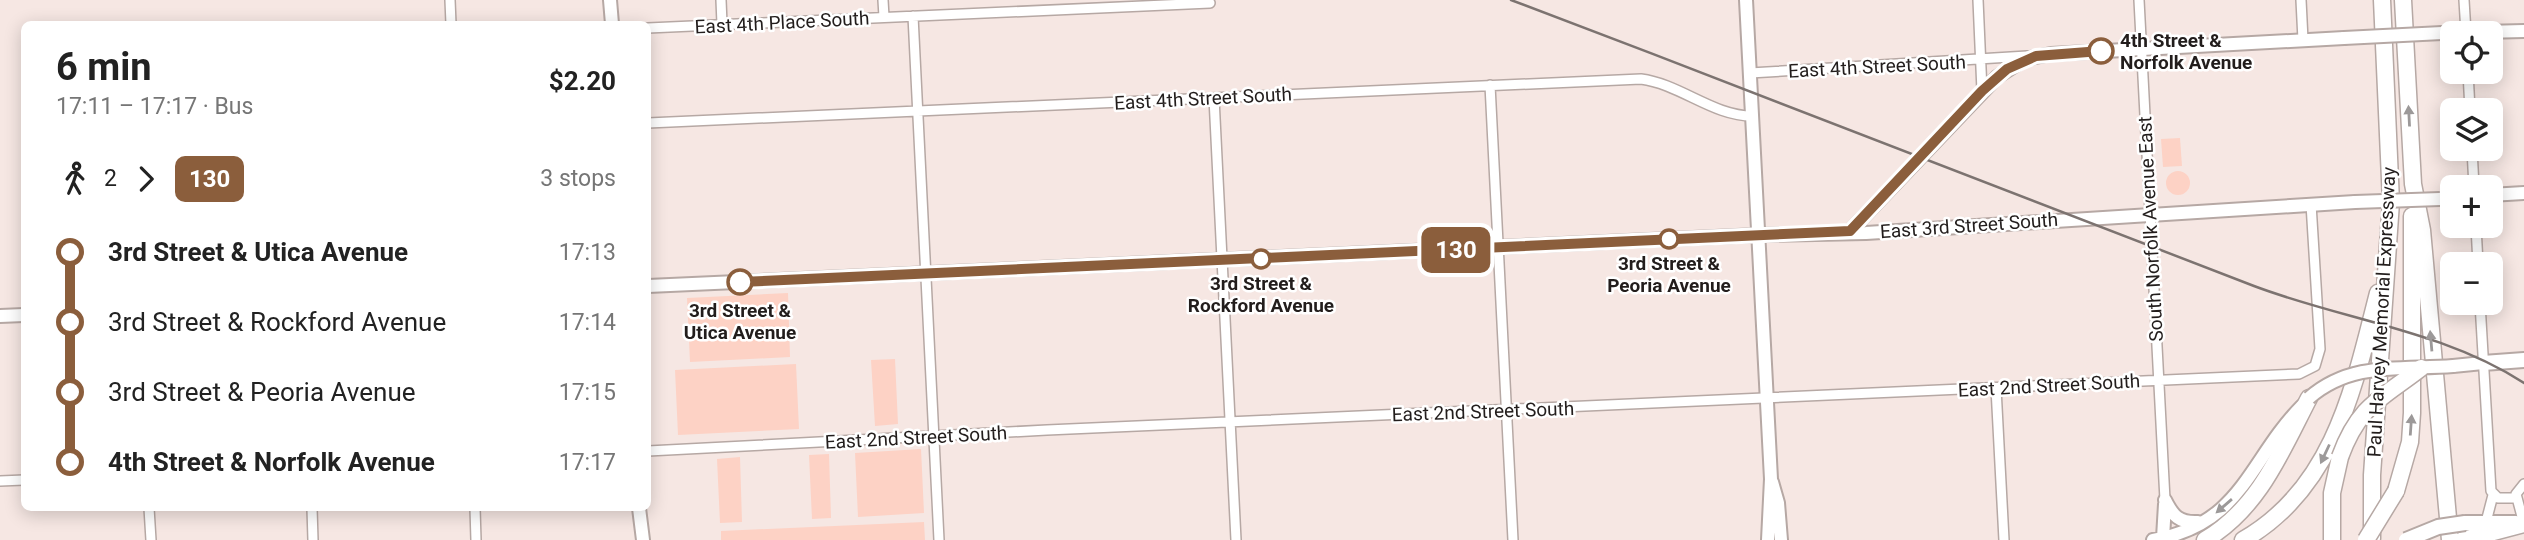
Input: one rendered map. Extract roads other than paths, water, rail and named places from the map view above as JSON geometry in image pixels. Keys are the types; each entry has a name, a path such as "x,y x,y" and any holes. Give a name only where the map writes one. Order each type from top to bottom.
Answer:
{"highway":[{"name":"Paul Harvey Memorial Expressway","path":"2372,540 2372,474 2388,260 2390,163 2382,0"},
{"name":"Paul Harvey Memorial Expressway","path":"2403,0 2413,184 2422,230 2457,536"},
{"path":"2366,540 2396,491 2405,465 2411,423 2413,184"},
{"path":"2244,540 2268,525 2294,502 2327,452 2351,391 2388,260"},
{"path":"2332,540 2332,494 2340,457 2353,427 2368,407 2421,368"},
{"path":"2205,540 2235,519 2255,498 2309,398"},
{"path":"2457,536 2524,524"}],"main road":[{"path":"2483,363 2524,360"},
{"path":"2406,540 2438,527 2457,536 2486,522 2524,524"}],"street":[{"path":"450,0 451,21"},
{"path":"610,0 612,21"},
{"path":"721,0 722,24"},
{"path":"883,0 884,17"},
{"path":"1746,0 1771,479 1768,540"},
{"path":"1978,0 1982,91"},
{"name":"South Norfolk Avenue East","path":"2139,0 2165,500"},
{"path":"2301,0 2303,40"},
{"path":"2464,0 2465,21"},
{"name":"East 4th Place South","path":"651,28 913,16 1046,5 1210,3"},
{"path":"913,16 939,540"},
{"path":"2503,27 2524,21"},
{"path":"2503,30 2524,30"},
{"name":"East 4th Street South","path":"1750,73 2440,33"},
{"path":"1850,231 1982,91 2016,64 2051,54"},
{"name":"East 4th Street South","path":"651,122 1641,79 1657,81 1736,116 1752,116"},
{"path":"1490,85 1514,540"},
{"path":"1214,98 1236,540"},
{"path":"2503,194 2524,193"},
{"name":"East 3rd Street South","path":"651,286 1758,235 1850,231 1866,233 2151,213 2440,199"},
{"name":"East 2nd Street South","path":"651,451 2300,374 2315,366 2320,349 2311,204"},
{"path":"0,316 21,315"},
{"path":"2481,315 2493,495 2486,522"},
{"path":"2158,539 2206,521 2242,489 2287,421 2309,398 2332,381 2359,372 2400,367 2483,363"},
{"path":"1996,388 2004,540"},
{"path":"1771,479 1778,503 1781,540"},
{"path":"0,481 21,480"},
{"path":"2524,484 2516,498 2524,524"},
{"path":"2493,495 2502,499 2516,498"},
{"path":"2165,500 2174,516 2182,521 2206,521"},
{"path":"2158,539 2165,500"},
{"path":"149,511 151,540"},
{"path":"312,511 313,540"},
{"path":"475,511 477,540"},
{"path":"639,511 640,537"}],"railway":[{"path":"1511,0 2254,286 2460,350 2524,383"}],"place":[{"name":"4th Street & Norfolk Avenue","path":"2101,51"},
{"name":"3rd Street & Peoria Avenue","path":"1669,239"},
{"name":"3rd Street & Rockford Avenue","path":"1261,259"},
{"name":"3rd Street & Utica Avenue","path":"740,282"}]}
